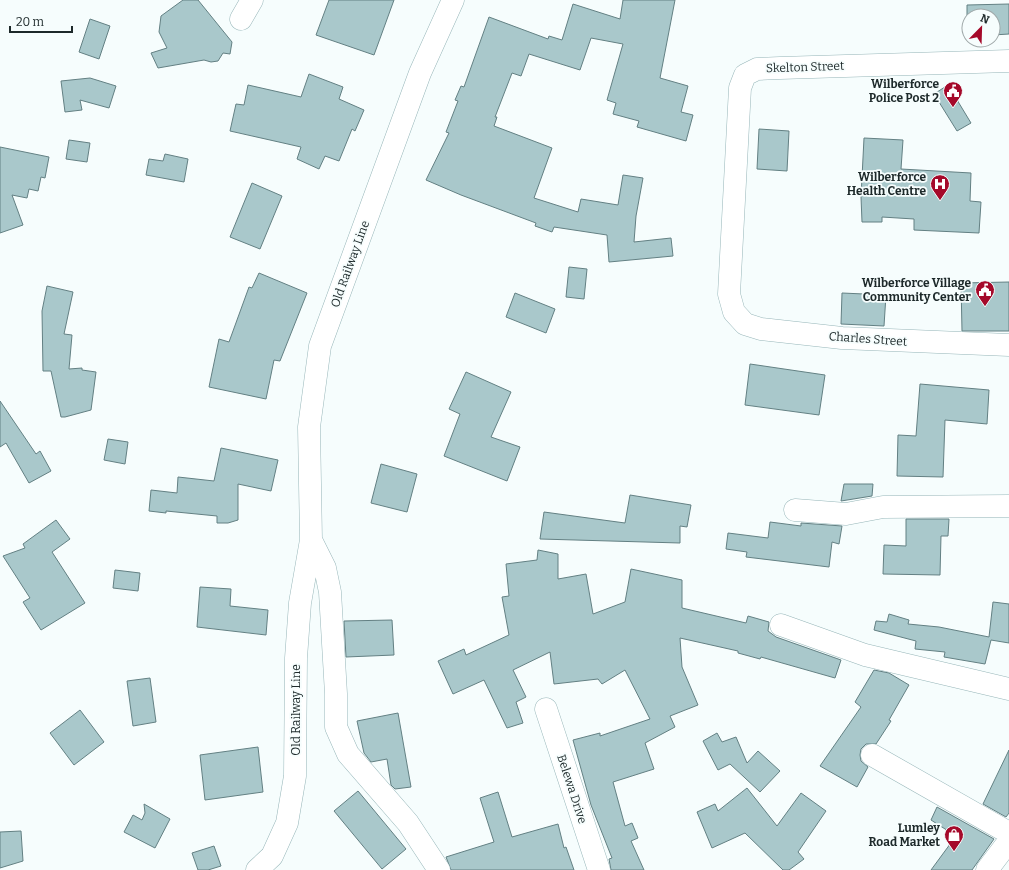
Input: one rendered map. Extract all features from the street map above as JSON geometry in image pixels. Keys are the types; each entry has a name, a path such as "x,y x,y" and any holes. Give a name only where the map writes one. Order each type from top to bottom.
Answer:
{"street":[{"path":"241,19 252,0"},
{"name":"Old Railway Line","path":"257,870 272,856 287,823 295,776 296,658 300,603 311,540 309,427 320,346 420,73 453,0"},
{"name":"Skelton Street","path":"734,312 729,294 740,88 745,75 757,69 1009,61"},
{"name":"Charles Street","path":"734,312 745,324 768,330 842,338 1009,345"},
{"path":"795,510 846,514 883,507 1009,506"},
{"name":"Old Railway Line","path":"311,540 325,568 330,592 336,694 336,727 348,754 408,823 439,870"},
{"path":"781,625 865,655 1009,689"},
{"name":"Belewa Drive","path":"546,709 599,870"},
{"path":"872,755 1009,832"},
{"path":"987,870 1009,841"}],"building":[{"path":"183,0 198,0 232,42 230,54 223,53 218,61 211,62 204,60 158,68 151,53 167,48 159,32 161,16"},
{"path":"329,0 394,0 374,55 316,35"},
{"path":"623,0 675,0 660,78 688,86 681,112 693,115 686,141 637,127 639,121 613,114 616,103 607,100 623,44 591,38 580,70 529,54 521,76 512,73 495,117 497,117 494,126 552,148 534,198 578,212 581,199 618,205 623,175 643,178 636,216 634,242 671,238 673,256 609,262 607,235 554,227 552,232 535,226 536,223 461,195 426,180 449,133 446,132 458,101 455,100 461,86 464,87 489,17 548,39 549,36 562,40 573,4 620,19"},
{"path":"1009,4 1009,34 1001,34 1001,8 967,8 967,5"},
{"path":"90,19 110,26 99,59 79,52"},
{"path":"309,74 343,87 339,99 364,110 355,131 352,129 339,161 325,156 319,169 297,159 301,147 230,131 236,104 244,105 248,85 301,97"},
{"path":"90,78 116,86 109,108 80,100 82,110 65,112 61,81"},
{"name":"Wilberforce Police Post 2","path":"948,85 971,123 957,131 934,94"},
{"path":"759,129 789,131 787,171 757,169"},
{"path":"864,138 903,140 901,169 971,173 970,201 981,202 979,233 914,230 914,219 882,217 882,222 862,222 861,197"},
{"path":"69,140 90,143 87,162 66,159"},
{"path":"0,147 49,157 45,178 41,177 38,191 29,189 27,198 12,195 23,225 0,233"},
{"path":"165,154 188,159 184,182 146,175 149,159 163,161"},
{"path":"252,183 282,196 260,249 230,237"},
{"path":"569,267 587,269 584,299 566,297"},
{"path":"259,273 307,293 280,361 274,360 266,399 209,387 219,339 229,342 249,287 252,288"},
{"name":"Wilberforce Village Community Center","path":"1009,282 1009,331 962,331 961,283"},
{"path":"47,286 73,292 64,334 72,335 69,369 82,368 82,370 96,372 91,410 65,417 61,417 51,371 43,371 42,311"},
{"path":"515,293 555,309 546,333 506,317"},
{"path":"842,293 886,295 884,326 841,324"},
{"path":"750,364 825,375 819,415 745,405"},
{"path":"466,372 511,392 491,437 520,447 507,481 444,456 460,414 449,409"},
{"path":"920,384 989,390 987,424 945,420 943,477 897,476 898,435 916,436"},
{"path":"0,401 36,454 40,451 51,471 29,483 6,443 0,447"},
{"path":"108,439 128,442 125,464 104,460"},
{"path":"221,448 278,460 271,491 238,484 238,520 228,523 217,523 217,516 166,511 166,513 149,511 151,490 177,493 178,477 214,481"},
{"path":"381,464 417,474 407,512 371,503"},
{"path":"844,484 873,484 872,496 841,501"},
{"path":"630,495 691,505 687,527 680,526 680,543 540,539 544,512 625,523"},
{"path":"906,519 949,519 948,536 941,536 940,575 883,574 884,545 906,546"},
{"path":"56,520 70,539 52,552 85,603 41,630 23,602 30,598 3,556 25,548 23,544"},
{"path":"770,522 801,526 801,523 842,526 839,544 832,542 829,567 746,557 747,552 726,549 728,533 768,538"},
{"path":"538,550 558,554 558,579 586,574 593,614 625,602 631,569 682,580 682,608 746,623 748,616 769,622 768,631 776,637 841,660 835,678 761,657 760,659 738,653 738,651 680,638 682,667 698,705 670,716 675,727 645,743 654,769 613,782 625,826 632,823 638,838 631,841 644,870 611,870 609,859 612,858 591,805 573,740 600,733 600,736 650,719 625,670 602,684 598,679 554,684 550,652 513,670 526,697 516,702 523,723 507,728 484,680 453,694 438,661 464,649 466,655 509,635 502,597 509,596 506,564 537,560"},
{"path":"115,570 140,573 138,591 113,588"},
{"path":"200,587 231,589 230,606 268,610 266,635 197,627"},
{"path":"993,602 1009,604 1009,643 991,640 985,664 944,657 945,652 915,649 916,641 874,630 876,621 887,622 889,614 909,620 908,624 939,627 989,637"},
{"path":"392,620 394,655 346,657 344,621"},
{"path":"874,670 889,673 909,685 889,720 891,721 876,744 866,744 861,749 861,761 868,767 857,787 820,766 861,707 855,702"},
{"path":"150,678 156,722 133,726 127,681"},
{"path":"80,710 104,742 74,765 50,733"},
{"path":"398,713 411,787 395,789 391,785 387,759 371,762 364,753 357,721"},
{"path":"717,733 722,742 736,737 747,763 758,751 780,771 760,792 730,764 718,770 703,741"},
{"path":"258,747 263,792 205,800 200,755"},
{"path":"1009,750 1009,813 1006,817 983,804"},
{"path":"747,788 777,826 801,793 826,811 798,852 804,859 789,870 783,870 745,833 712,848 697,812 715,804 718,811"},
{"path":"358,791 406,849 382,869 334,811"},
{"path":"498,792 512,837 558,824 564,848 566,847 574,870 451,870 446,857 494,842 480,798"},
{"path":"144,804 170,819 155,848 124,832 133,815 142,820 145,813"},
{"path":"937,807 994,839 972,870 931,870 956,836 931,820"},
{"path":"21,831 23,861 0,868 0,832"},
{"path":"214,846 221,866 208,870 198,870 192,853"}],"place":[{"name":"Wilberforce Police Post 2","path":"953,108"},
{"name":"Wilberforce Health Centre","path":"940,201"},
{"name":"Wilberforce Village Community Center","path":"985,307"},
{"name":"Lumley Road Market","path":"954,852"}]}
